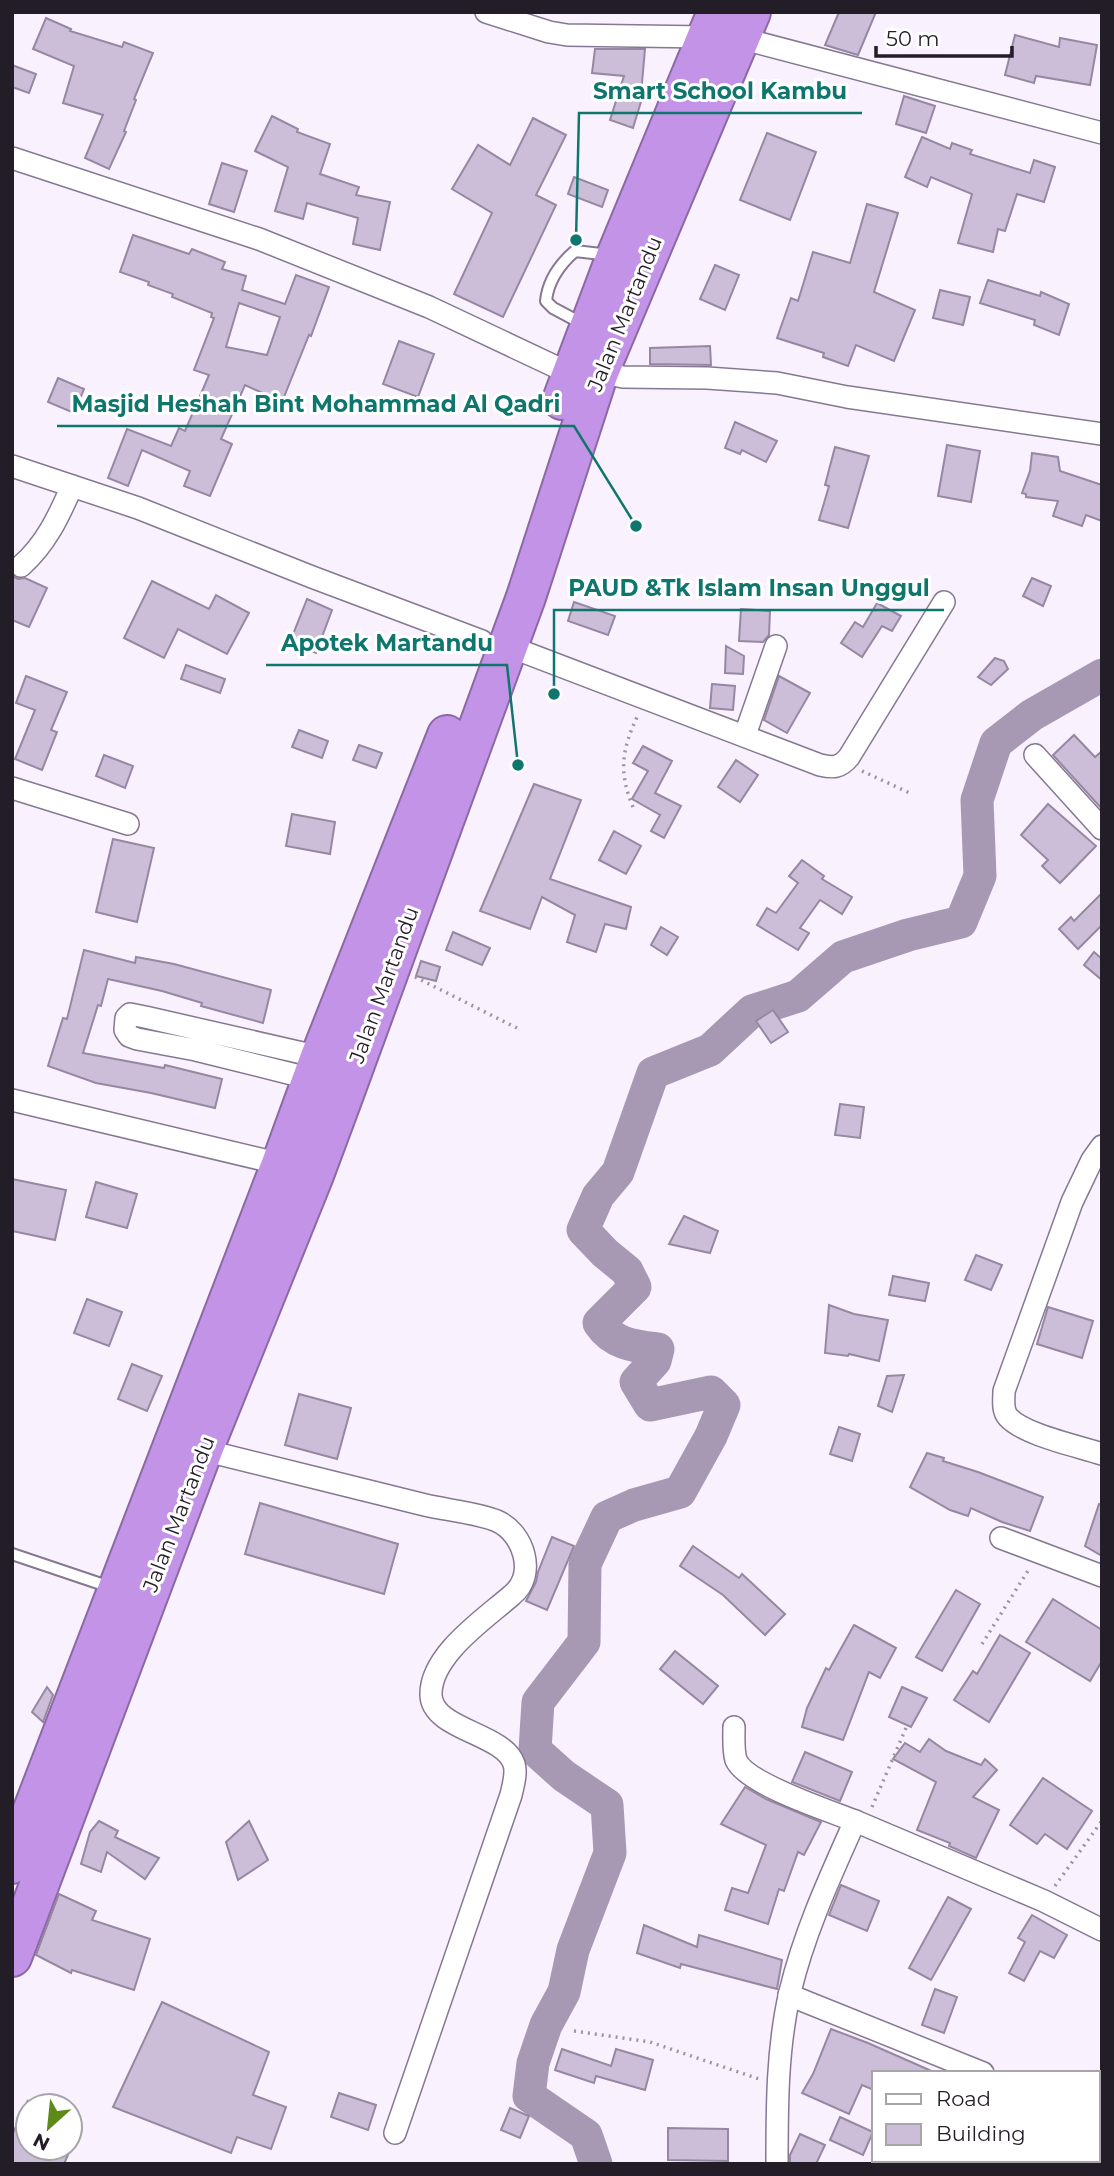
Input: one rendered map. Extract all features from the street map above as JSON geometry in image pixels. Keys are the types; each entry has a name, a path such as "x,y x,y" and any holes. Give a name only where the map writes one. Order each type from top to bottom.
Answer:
{"highway":[{"name":"Jalan Martandu","path":"585,373 588,327 616,256 728,25"},
{"name":"Jalan Martandu","path":"12,1957 203,1450 314,1175 391,965 451,764 495,643 585,373 728,25"},
{"name":"Jalan Martandu","path":"12,1864 316,1068 451,764"}],"street":[{"path":"486,12 567,35 728,25 1102,133"},
{"path":"12,158 259,239 585,373 777,383 847,397 1102,435"},
{"path":"12,466 138,508 312,577 647,697 829,768 845,763 944,602"},
{"path":"21,566 32,556 54,525 72,486"},
{"path":"745,735 776,646"},
{"path":"1035,755 1102,829"},
{"path":"12,788 128,824"},
{"path":"130,1014 145,1017 316,1068 137,1039 124,1030 126,1018 130,1014"},
{"path":"12,1100 281,1164"},
{"path":"1102,1146 1092,1160 1072,1202 1004,1391 1004,1408 1007,1417 1025,1429 1102,1454"},
{"path":"203,1450 495,1520 506,1526 527,1560 522,1585 515,1594 479,1621 462,1638 444,1659 433,1684 431,1698 436,1709 450,1721 483,1737 505,1752 514,1763 514,1775 507,1808 395,2133"},
{"path":"1001,1538 1102,1576"},
{"path":"734,1727 737,1762 747,1773 774,1788 1044,1901 1102,1930"},
{"path":"777,2164 777,2085 789,1995 799,1958 827,1882 860,1823"},
{"path":"789,1995 979,2071"}],"lane":[{"path":"588,327 553,308 546,301 551,281 565,259 575,251 616,256"},
{"path":"12,1554 116,1590"}],"path":[{"path":"634,807 624,785 625,743 647,697"},
{"path":"845,763 912,793"},
{"path":"391,965 517,1028"},
{"path":"982,1644 1039,1553"},
{"path":"860,1823 906,1728"},
{"path":"1044,1901 1101,1822"},
{"path":"573,2031 650,2042 777,2085"}],"building":[{"path":"839,12 876,12 858,55 825,45"},
{"path":"46,18 71,29 70,31 122,47 124,42 153,53 134,99 136,100 124,131 126,132 109,169 85,158 103,115 63,103 74,66 33,49"},
{"path":"1015,35 1059,47 1060,38 1097,45 1090,85 1036,76 1034,83 1005,75"},
{"path":"595,49 645,49 643,95 633,128 610,120 624,76 592,73"},
{"path":"12,65 36,74 29,93 12,87"},
{"path":"904,96 935,106 926,133 896,124"},
{"path":"272,116 298,129 297,132 330,144 320,174 359,187 356,195 390,202 380,250 353,244 358,218 307,203 303,219 275,211 288,167 255,151"},
{"path":"533,118 566,135 536,195 556,205 503,317 454,294 492,213 452,189 478,145 510,165"},
{"path":"767,133 816,152 790,220 740,200"},
{"path":"922,137 950,149 952,143 972,150 970,154 1030,173 1034,160 1055,167 1044,202 1017,194 1005,231 998,229 993,252 958,243 972,194 931,177 927,187 905,177"},
{"path":"222,163 247,171 234,212 209,204"},
{"path":"574,177 608,190 602,207 568,194"},
{"path":"867,204 898,213 874,292 915,310 894,361 856,345 848,366 823,357 824,353 777,338 791,298 798,301 813,252 850,263"},
{"path":"133,235 189,254 192,249 225,262 222,269 246,276 242,290 285,304 296,275 329,287 282,402 245,385 221,439 232,444 210,496 184,486 190,471 142,450 128,486 108,478 127,429 171,446 179,428 185,431 209,375 194,370 214,318 211,317 212,313 172,297 173,294 148,285 149,282 120,272","holes":["239,303 280,317 267,355 226,347"]},
{"path":"715,265 739,275 725,310 700,299"},
{"path":"988,280 1040,296 1041,292 1069,304 1059,335 1034,325 1035,320 980,303"},
{"path":"940,290 970,297 963,325 933,318"},
{"path":"399,341 434,354 418,397 383,384"},
{"path":"710,346 711,365 650,364 650,348"},
{"path":"58,378 84,389 74,413 48,402"},
{"path":"735,422 777,441 766,462 742,450 740,454 725,448"},
{"path":"947,445 980,451 971,502 938,496"},
{"path":"835,447 869,456 848,528 819,520 829,486 825,485"},
{"path":"1032,453 1058,457 1060,471 1102,485 1102,521 1086,515 1082,526 1053,516 1058,501 1026,497 1026,494 1022,493 1030,471"},
{"path":"12,576 25,578 47,588 29,627 12,620"},
{"path":"1032,578 1051,586 1043,606 1023,596"},
{"path":"152,581 209,609 216,595 249,613 227,654 178,629 164,658 124,638"},
{"path":"307,599 332,610 316,653 290,642"},
{"path":"574,602 615,616 608,635 568,621"},
{"path":"877,603 901,616 892,631 882,626 862,657 841,643 855,622 863,627"},
{"path":"741,609 770,611 769,635 763,642 739,641"},
{"path":"726,646 744,656 743,674 725,673"},
{"path":"995,658 1004,661 1008,669 991,685 978,677"},
{"path":"186,665 225,679 220,693 181,679"},
{"path":"26,676 67,692 51,730 57,732 42,770 15,759 35,710 16,703"},
{"path":"779,676 810,693 787,733 764,720"},
{"path":"712,684 735,686 733,710 710,708"},
{"path":"299,730 328,741 322,758 292,747"},
{"path":"1074,735 1095,757 1102,751 1102,809 1053,755"},
{"path":"359,745 382,753 376,768 353,760"},
{"path":"643,746 672,761 655,793 681,806 664,838 651,831 660,815 632,799 648,771 633,763"},
{"path":"104,755 133,766 125,788 96,776"},
{"path":"736,760 758,775 740,802 718,787"},
{"path":"534,784 581,800 550,879 631,907 626,929 605,924 596,952 567,942 575,915 542,897 530,929 480,911"},
{"path":"1048,804 1096,846 1060,883 1042,866 1048,860 1021,835"},
{"path":"292,814 335,822 330,854 286,846"},
{"path":"614,831 641,846 626,874 599,860"},
{"path":"113,839 154,848 137,922 96,912"},
{"path":"802,860 824,876 822,879 852,897 842,914 820,900 800,928 809,933 798,950 757,925 767,908 776,913 798,883 789,876"},
{"path":"1102,893 1102,925 1078,949 1059,929 1071,917 1074,921"},
{"path":"661,927 678,937 667,955 651,945"},
{"path":"453,932 490,948 482,965 446,950"},
{"path":"84,950 135,963 136,957 174,964 271,990 263,1023 201,1006 202,1003 162,991 108,979 83,1053 164,1068 165,1065 222,1079 215,1108 96,1083 48,1066 63,1018 67,1019"},
{"path":"1094,952 1102,959 1102,980 1084,965"},
{"path":"421,961 440,967 436,981 416,976"},
{"path":"773,1010 788,1032 771,1043 756,1021"},
{"path":"840,1104 864,1107 860,1138 835,1135"},
{"path":"12,1179 66,1190 55,1240 12,1231"},
{"path":"96,1182 137,1194 127,1228 86,1217"},
{"path":"684,1216 718,1231 710,1253 669,1244"},
{"path":"976,1255 1002,1265 991,1290 965,1280"},
{"path":"893,1276 929,1283 925,1301 889,1295"},
{"path":"87,1299 122,1312 109,1346 74,1333"},
{"path":"829,1305 854,1314 888,1320 879,1361 849,1354 825,1353"},
{"path":"1048,1307 1093,1321 1082,1358 1037,1344"},
{"path":"132,1364 162,1376 147,1411 118,1399"},
{"path":"904,1375 892,1412 878,1406 887,1376"},
{"path":"299,1394 351,1408 337,1459 285,1445"},
{"path":"839,1427 860,1434 852,1461 830,1454"},
{"path":"927,1453 1043,1497 1030,1531 971,1508 968,1516 950,1510 910,1487"},
{"path":"260,1503 398,1544 384,1594 245,1554"},
{"path":"1099,1504 1102,1505 1102,1556 1085,1546"},
{"path":"552,1537 574,1546 547,1610 526,1601 536,1582"},
{"path":"693,1546 739,1578 742,1574 785,1614 765,1635 723,1595 680,1566"},
{"path":"956,1590 980,1604 942,1671 916,1657"},
{"path":"1053,1599 1102,1630 1102,1661 1090,1681 1026,1642"},
{"path":"854,1625 896,1648 880,1678 869,1672 843,1740 802,1727 807,1708 826,1668 829,1670"},
{"path":"1000,1635 1030,1653 989,1722 954,1700 973,1671 977,1674"},
{"path":"675,1651 718,1686 703,1704 660,1669"},
{"path":"47,1687 53,1695 43,1722 32,1712"},
{"path":"902,1687 927,1698 911,1727 889,1717"},
{"path":"929,1739 946,1751 981,1765 985,1759 997,1770 973,1797 999,1810 976,1858 949,1846 950,1843 917,1830 936,1782 893,1759 905,1743 920,1752"},
{"path":"805,1752 852,1772 840,1801 792,1782"},
{"path":"1043,1778 1092,1811 1067,1849 1045,1834 1037,1844 1010,1825"},
{"path":"745,1787 766,1799 821,1822 804,1855 798,1852 784,1891 779,1889 768,1924 725,1910 732,1888 748,1893 766,1845 721,1824"},
{"path":"99,1821 118,1831 115,1837 159,1858 145,1879 107,1852 101,1872 81,1864 90,1832"},
{"path":"249,1821 268,1860 238,1880 226,1842"},
{"path":"841,1885 879,1901 867,1931 829,1915"},
{"path":"59,1894 96,1911 92,1920 150,1939 134,1990 72,1970 71,1973 36,1955"},
{"path":"948,1897 971,1909 931,1980 909,1968"},
{"path":"1032,1915 1067,1935 1054,1958 1040,1951 1024,1981 1009,1973 1025,1942 1018,1938"},
{"path":"644,1925 697,1947 699,1935 782,1960 777,1989 681,1964 680,1968 637,1953"},
{"path":"935,1989 957,1997 944,2033 922,2025"},
{"path":"162,2002 269,2052 253,2095 286,2107 271,2149 237,2137 231,2153 113,2107"},
{"path":"831,2029 931,2071 872,2071 872,2089 862,2085 849,2114 802,2093 813,2074"},
{"path":"562,2049 611,2066 616,2049 653,2060 645,2090 596,2076 594,2083 555,2070"},
{"path":"339,2093 376,2105 368,2130 331,2117"},
{"path":"510,2108 529,2116 520,2138 501,2130"},
{"path":"840,2117 872,2132 863,2155 830,2140"},
{"path":"668,2128 728,2129 728,2161 668,2160"},
{"path":"14,2131 14,2162 65,2162 64,2164 12,2164"},
{"path":"800,2134 825,2145 816,2164 790,2164 790,2155"}],"waterway":[{"path":"596,2164 586,2135 529,2096 533,2063 546,2025 564,1992 573,1950 610,1853 607,1805 564,1776 535,1750 538,1702 584,1642 585,1564 607,1517 634,1505 680,1492 711,1436 724,1405 711,1392 650,1405 636,1382 655,1361 658,1349 617,1340 599,1323 635,1287 627,1271 583,1230 598,1196 618,1172 653,1073 710,1050 752,1011 798,996 843,957 908,935 961,922 980,876 977,800 996,743 1032,715 1102,675"}],"place":[{"name":"Smart School Kambu","path":"576,240"},
{"name":"Masjid Heshah Bint Mohammad Al Qadri","path":"636,526"},
{"name":"PAUD &Tk Islam Insan Unggul","path":"554,694"},
{"name":"Apotek Martandu","path":"518,765"}]}
